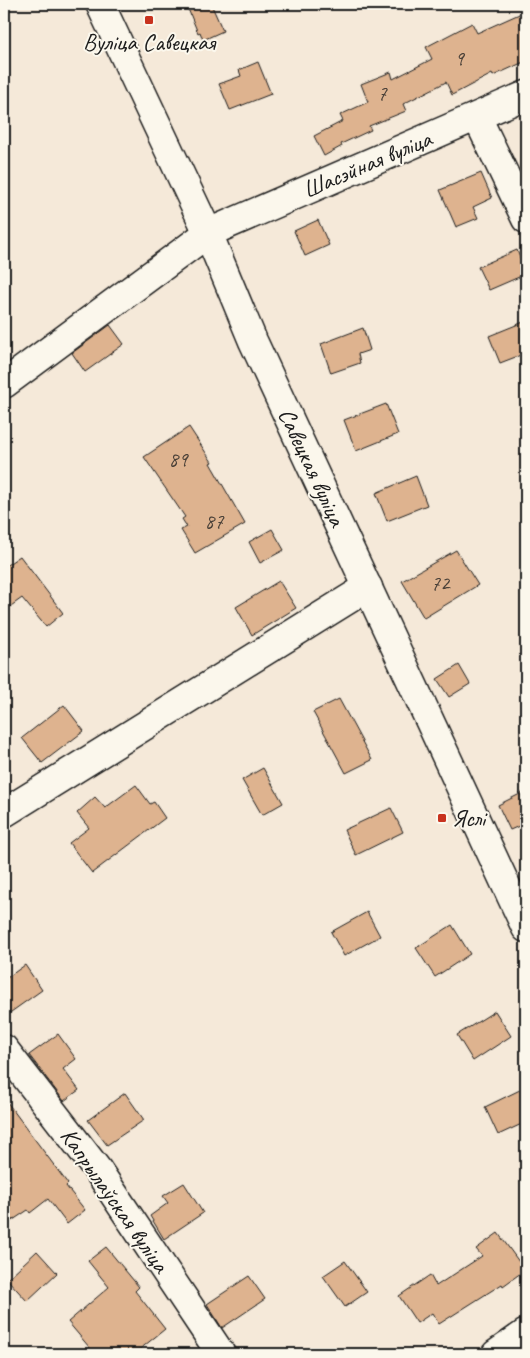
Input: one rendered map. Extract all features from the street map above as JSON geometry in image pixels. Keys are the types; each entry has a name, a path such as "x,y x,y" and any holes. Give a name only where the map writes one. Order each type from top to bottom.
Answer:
{"main road":[{"name":"Савецкая вуліца","path":"100,4 208,233 253,341 526,928"},
{"name":"Шасэйная вуліца","path":"4,384 208,233 526,94"},
{"path":"477,117 526,220"},
{"path":"4,813 368,587"},
{"name":"Капрылаўская вуліца","path":"4,1048 97,1169 221,1354"},
{"path":"496,1354 526,1334"}],"building":[{"path":"186,4 211,4 223,31 203,40 200,32 198,33"},
{"path":"526,11 526,61 493,76 492,74 452,95 446,82 403,104 406,111 369,126 371,130 341,144 342,146 324,156 314,136 343,121 340,115 368,102 361,84 391,72 393,79 432,59 426,47 472,23 477,33"},
{"path":"258,62 271,94 230,110 219,84 241,76 239,70"},
{"path":"481,173 492,198 473,207 478,218 456,227 440,190"},
{"path":"318,220 329,245 305,256 294,231"},
{"path":"517,250 526,274 489,290 478,267"},
{"path":"526,321 526,353 500,363 489,336"},
{"path":"110,325 124,344 85,372 72,353"},
{"path":"363,328 370,350 358,354 360,363 331,373 321,344"},
{"path":"386,404 398,434 356,451 344,420"},
{"path":"189,427 212,462 210,463 245,524 195,553 181,530 187,527 182,519 185,517 144,457"},
{"path":"416,476 427,505 387,521 376,493"},
{"path":"272,529 284,550 260,563 249,542"},
{"path":"456,550 478,585 424,618 402,581"},
{"path":"20,556 63,613 46,627 22,598 4,611 4,567"},
{"path":"279,581 296,608 252,635 236,607"},
{"path":"459,665 470,684 449,697 437,679"},
{"path":"339,699 372,760 346,773 313,712"},
{"path":"64,705 84,731 42,763 22,738"},
{"path":"263,768 283,803 262,815 242,780"},
{"path":"136,785 150,804 154,802 165,818 92,873 69,843 89,828 77,813 95,797 105,808"},
{"path":"526,791 526,823 510,830 498,805"},
{"path":"391,808 403,832 356,855 344,830"},
{"path":"367,912 380,936 344,956 331,932"},
{"path":"452,925 470,954 435,977 416,948"},
{"path":"25,965 42,990 4,1017 4,980"},
{"path":"495,1011 511,1036 473,1061 457,1035"},
{"path":"58,1034 76,1059 63,1069 79,1090 64,1101 29,1055"},
{"path":"526,1087 526,1122 498,1135 485,1107"},
{"path":"125,1093 144,1120 107,1145 88,1120"},
{"path":"4,1098 85,1210 67,1224 48,1199 30,1213 28,1210 4,1226"},
{"path":"184,1183 203,1213 164,1239 150,1216 168,1203 163,1196"},
{"path":"498,1233 525,1270 503,1286 502,1284 439,1324 432,1313 417,1323 399,1296 430,1275 436,1286 482,1256 476,1249"},
{"path":"106,1247 139,1287 135,1291 165,1329 134,1354 95,1354 68,1322 109,1287 88,1261"},
{"path":"37,1251 57,1273 27,1301 7,1279"},
{"path":"345,1261 367,1292 345,1307 323,1276"},
{"path":"249,1276 265,1299 222,1328 207,1304"}],"place":[{"name":"Вуліца Савецкая","path":"149,20"},
{"name":"Яслі","path":"442,818"}]}
